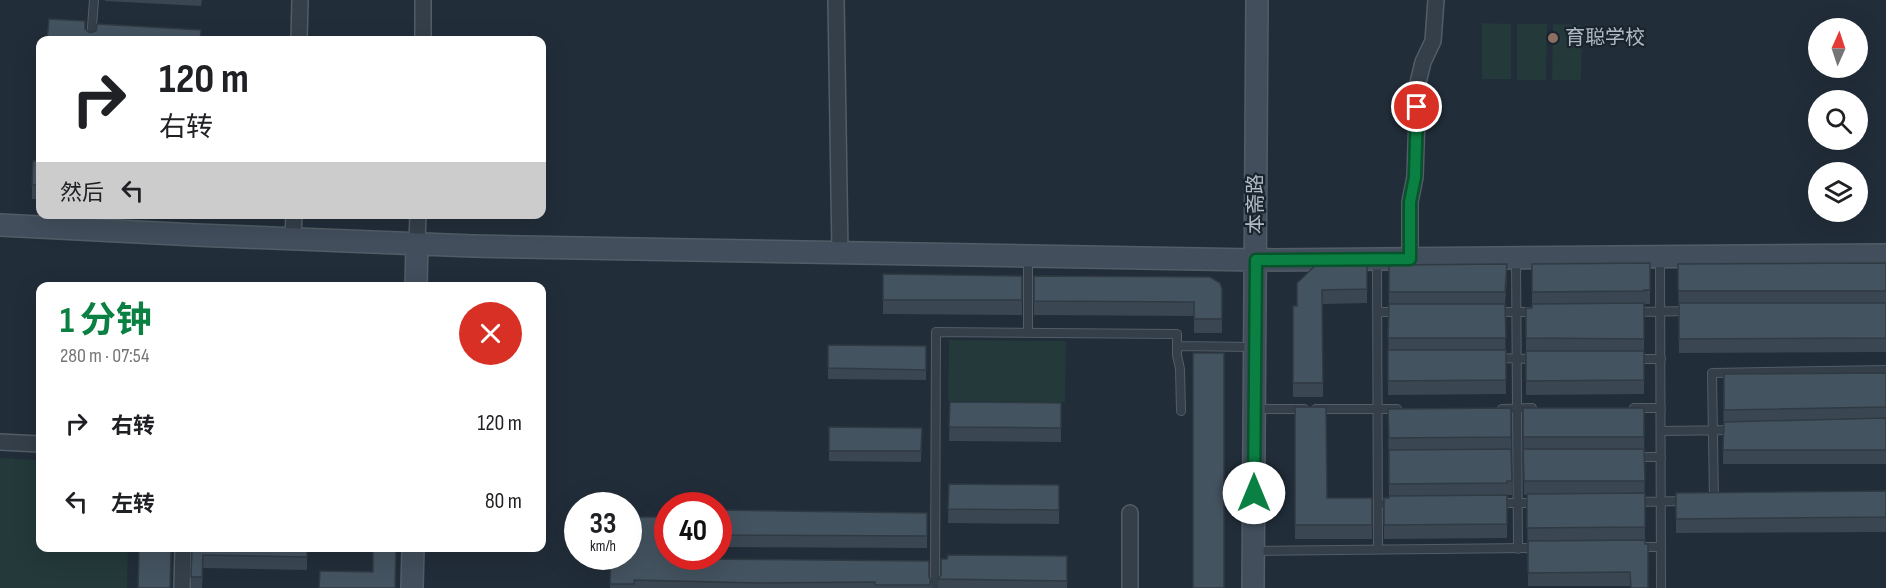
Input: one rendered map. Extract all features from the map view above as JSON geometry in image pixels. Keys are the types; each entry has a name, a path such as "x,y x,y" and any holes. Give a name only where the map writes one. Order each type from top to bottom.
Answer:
{"street":[{"path":"298,36 300,0"},
{"path":"423,0 423,36"},
{"path":"836,0 840,253"},
{"name":"本斋路","path":"1253,588 1257,0"},
{"path":"1410,259 1410,202 1415,177 1418,83 1423,62 1433,41 1436,0"},
{"path":"293,239 294,219"},
{"path":"416,282 418,219"},
{"path":"0,225 84,226 417,244 1256,260 1886,255"},
{"path":"0,442 36,444"},
{"path":"1130,513 1130,588"},
{"path":"182,588 183,552"},
{"path":"412,588 413,552"}],"lane":[{"path":"91,36 94,0"},
{"path":"1028,256 1028,333"},
{"path":"1660,257 1661,588"},
{"path":"1516,258 1518,549"},
{"path":"1377,259 1378,550"},
{"path":"1625,312 1696,311"},
{"path":"1377,312 1401,312"},
{"path":"1482,312 1541,312"},
{"path":"935,588 936,332 1177,333 1181,411"},
{"path":"1177,346 1255,347"},
{"path":"1377,358 1389,358"},
{"path":"1482,358 1541,358"},
{"path":"1625,359 1660,359"},
{"path":"1714,501 1712,373 1886,370"},
{"path":"1494,409 1541,408"},
{"path":"1625,408 1661,408"},
{"path":"1255,409 1401,409"},
{"path":"1661,431 1748,429"},
{"path":"1625,457 1661,457"},
{"path":"1378,458 1389,458"},
{"path":"1506,458 1529,458"},
{"path":"1625,502 1693,501"},
{"path":"1704,501 1726,501"},
{"path":"1483,503 1542,503"},
{"path":"1378,504 1401,504"},
{"path":"1625,548 1661,547"},
{"path":"1253,551 1542,548"}],"green space":[{"path":"1482,23 1511,24 1511,79 1482,79"},
{"path":"1517,24 1547,24 1546,80 1517,80"},
{"path":"1553,24 1582,25 1581,80 1552,80"},
{"path":"949,340 1066,341 1065,402 948,401"},
{"path":"0,458 36,460 36,552 128,552 127,588 0,588"}],"building":[{"path":"49,19 85,21 85,29 90,33 96,31 97,24 201,30 200,36 47,36"},
{"path":"33,161 36,161 36,185 32,185"},
{"path":"1650,263 1650,290 1532,292 1532,264"},
{"path":"1886,263 1886,291 1679,291 1678,289 1678,264"},
{"path":"1507,264 1505,292 1389,292 1389,265"},
{"path":"1367,265 1367,289 1322,290 1323,383 1293,383 1293,306 1297,306 1297,283 1315,266"},
{"path":"883,274 1022,276 1022,300 883,300"},
{"path":"1034,276 1210,277 1220,283 1222,289 1222,319 1194,319 1194,302 1034,301"},
{"path":"1644,303 1644,339 1526,338 1526,308 1532,308 1532,304"},
{"path":"1679,303 1886,303 1886,338 1679,339"},
{"path":"1389,304 1505,304 1506,338 1388,338"},
{"path":"828,345 926,346 926,370 828,368"},
{"path":"1388,350 1506,350 1506,380 1388,381"},
{"path":"1526,351 1644,351 1644,380 1526,381"},
{"path":"1193,353 1224,353 1224,588 1193,588"},
{"path":"1886,373 1886,407 1724,410 1724,374"},
{"path":"950,402 1061,403 1061,428 949,427"},
{"path":"1295,407 1326,407 1327,498 1372,498 1372,525 1295,525"},
{"path":"1511,408 1511,437 1389,438 1388,409"},
{"path":"1523,408 1644,408 1644,437 1523,437"},
{"path":"1886,418 1886,450 1723,450 1724,422"},
{"path":"829,427 922,428 921,451 829,451"},
{"path":"1511,449 1512,481 1507,481 1507,483 1389,484 1389,450"},
{"path":"1523,449 1644,449 1645,481 1524,481"},
{"path":"949,484 1059,485 1059,510 948,509"},
{"path":"1886,491 1886,517 1676,519 1676,493"},
{"path":"1645,493 1645,527 1527,528 1527,494"},
{"path":"1507,495 1507,524 1384,525 1384,498 1389,498 1389,496"},
{"path":"732,510 927,513 927,536 732,535"},
{"path":"642,517 654,517 654,570 732,570 732,559 929,561 929,577 932,582 930,585 875,585 875,582 756,583 634,580 634,584 610,584 610,570 642,570"},
{"path":"1645,540 1645,544 1648,544 1648,588 1631,588 1630,572 1528,573 1528,541"},
{"path":"139,552 171,552 170,588 138,588"},
{"path":"192,552 307,552 307,557 203,555 202,577 191,577"},
{"path":"373,552 396,552 395,588 319,588 320,571 373,572"},
{"path":"948,555 1067,556 1067,581 938,579 941,575 941,559 947,559"}],"place":[{"name":"育聪学校","path":"1553,38"}],"route":[{"path":"1254,493 1256,260 1410,259 1410,202 1415,177 1417,107"}]}
